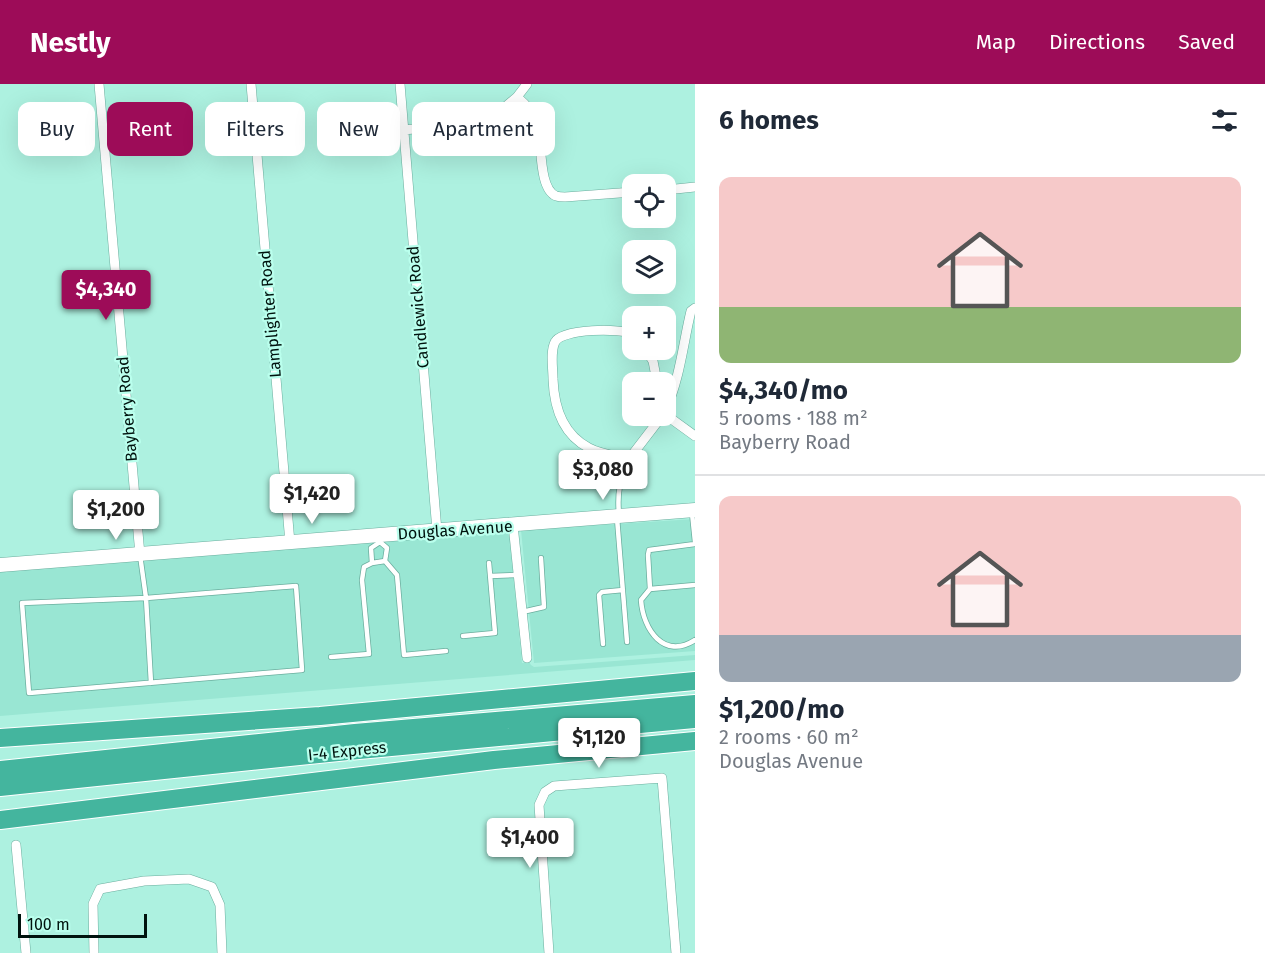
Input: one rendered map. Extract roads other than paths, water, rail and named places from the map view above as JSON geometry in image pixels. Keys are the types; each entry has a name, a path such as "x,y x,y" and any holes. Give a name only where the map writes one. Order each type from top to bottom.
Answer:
{"highway":[{"path":"0,738 320,716 695,681"},
{"name":"I-4 Express","path":"0,770 366,732 695,704"},
{"name":"I-4 Express","path":"0,787 348,751 695,719"},
{"path":"0,820 494,760 695,741"}],"main road":[{"name":"Douglas Avenue","path":"0,566 290,543 379,539 437,531 694,510"}],"street":[{"name":"Bayberry Road","path":"99,84 140,555"},
{"name":"Lamplighter Road","path":"250,84 290,543"},
{"name":"Candlewick Road","path":"400,84 437,531"},
{"path":"511,102 527,84"},
{"path":"517,97 535,116 539,130 544,180 548,189 555,196 622,193"},
{"path":"403,130 412,129"},
{"path":"676,189 695,188"},
{"path":"676,379 690,311 695,309"},
{"path":"622,332 615,330 562,335 555,340 552,352 554,388 560,421 572,437 590,449 629,459 655,426"},
{"path":"676,423 695,436"},
{"path":"513,525 526,658"},
{"path":"549,953 539,805 545,792 554,786 662,778 676,953"},
{"path":"16,845 26,953"},
{"path":"94,953 93,904 100,889 144,881 189,879 212,887 220,905 222,953"}],"lane":[{"path":"627,642 617,496 621,477 629,459"},
{"path":"694,510 695,543 652,548 648,555 650,589 641,600 644,619 656,638 667,646 674,647 695,640"},
{"path":"372,563 371,548 379,539 387,548 386,561 397,575 404,655 446,651"},
{"path":"140,555 146,598 152,683"},
{"path":"522,612 544,607 541,558"},
{"path":"331,657 369,654 362,580 364,567 386,561"},
{"path":"463,636 495,633 489,563"},
{"path":"490,576 518,575"},
{"path":"650,589 695,585"},
{"path":"296,586 302,670 29,693 22,603 146,598 296,586"},
{"path":"603,644 599,595 602,592 623,590"}]}
